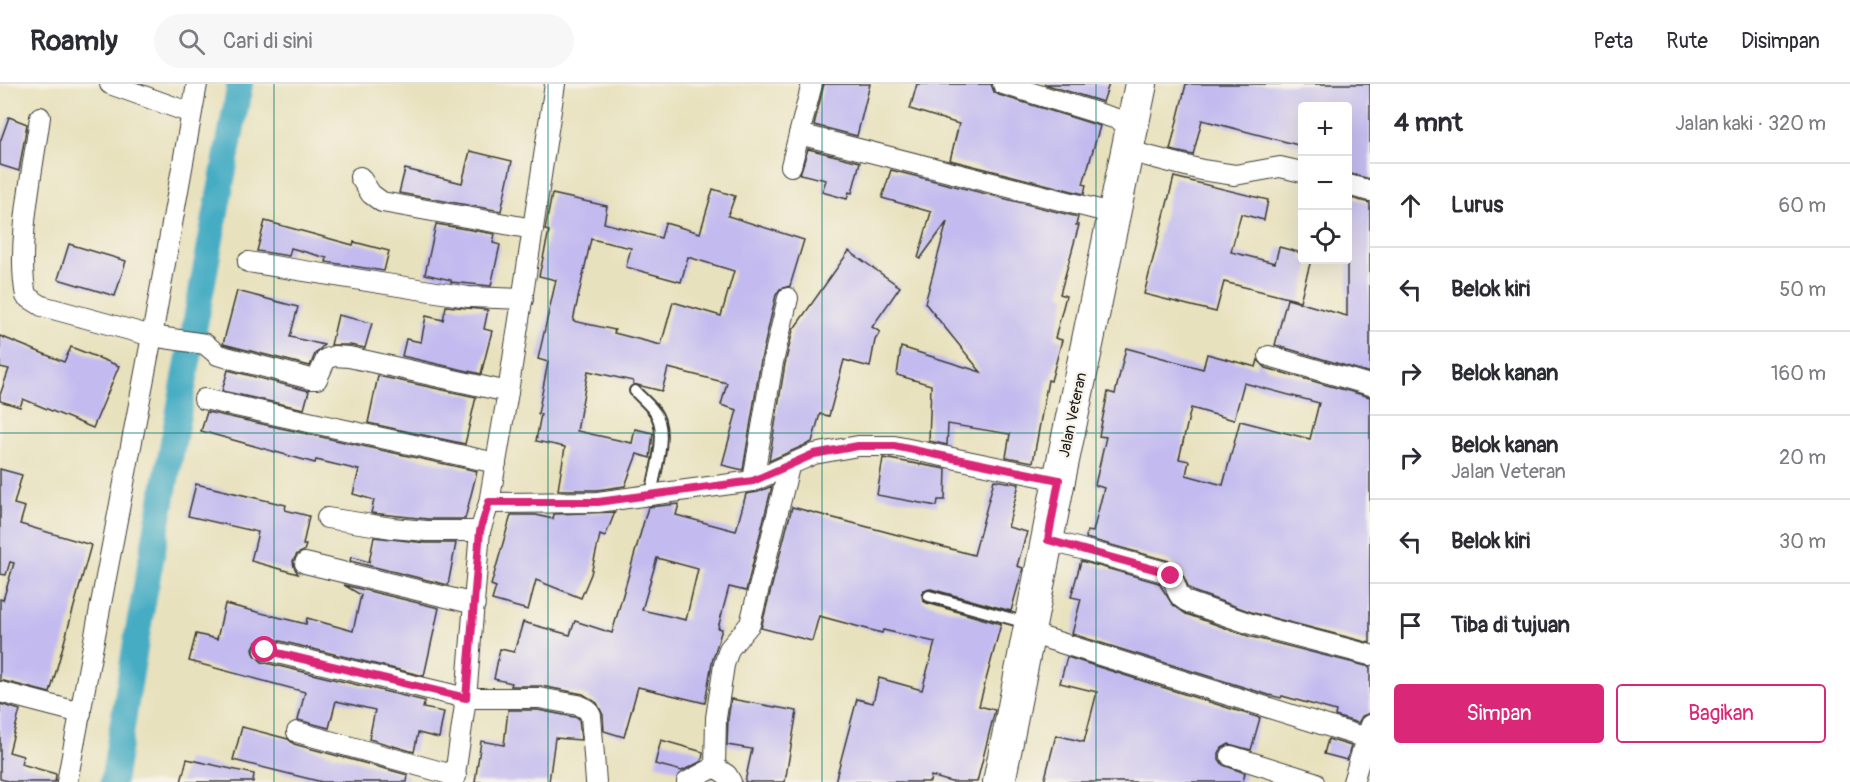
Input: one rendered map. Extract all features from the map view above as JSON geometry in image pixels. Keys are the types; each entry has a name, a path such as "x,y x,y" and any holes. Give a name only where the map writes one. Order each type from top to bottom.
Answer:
{"main road":[{"name":"Jalan Veteran","path":"999,782 1141,84"}],"street":[{"path":"110,84 191,113"},
{"path":"67,782 157,336 197,84"},
{"path":"297,732 455,779 466,698 480,531 489,502 508,392 555,84"},
{"path":"791,166 812,84"},
{"path":"1003,84 1202,171 1235,175 1280,166 1298,171"},
{"path":"40,117 25,228 22,277 26,296 42,306 157,336 205,344 218,355 311,379 317,380 326,359 334,356 349,357 508,392"},
{"path":"799,134 1115,214"},
{"path":"360,177 370,194 382,202 533,229"},
{"path":"1352,186 1370,191"},
{"path":"248,262 468,297 523,299"},
{"path":"753,481 773,362 788,298"},
{"path":"1269,356 1370,385"},
{"path":"204,399 496,463"},
{"path":"489,502 598,502 753,481 814,454 858,446 894,446 1059,480"},
{"path":"715,767 716,718 724,664 729,649 750,624 789,467"},
{"path":"327,518 415,530 480,531"},
{"path":"1048,540 1164,572 1174,580 1180,598 1190,603 1251,624 1370,655"},
{"path":"305,563 475,604"},
{"path":"1030,629 1368,731 1353,782"},
{"path":"265,650 466,698 539,698 578,705 587,709 591,716 596,782"},
{"path":"0,692 81,713"},
{"path":"1231,756 1314,782"},
{"path":"687,782 715,767"},
{"path":"715,767 727,775 731,782"}],"lane":[{"path":"635,391 656,413 661,424 651,494"},
{"path":"929,596 1030,629"}],"building":[{"path":"824,84 870,84 857,136 814,125"},
{"path":"917,84 991,84 994,92 999,95 1100,126 1083,184 1086,185 1084,194 950,160 959,124 910,109"},
{"path":"1044,84 1109,84 1103,102"},
{"path":"1186,84 1370,84 1370,179 1352,174 1352,102 1298,102 1298,145 1202,120 1193,155 1170,150"},
{"path":"9,117 27,124 19,171 0,165 0,142"},
{"path":"808,149 860,162 852,193 849,192 847,199 822,192 826,180 800,174"},
{"path":"470,151 512,161 501,211 399,193 405,169 462,183"},
{"path":"891,170 1078,217 1076,225 1079,225 1060,294 1066,296 1055,338 1062,340 1051,381 1048,380 1033,462 1006,457 1010,434 948,424 947,445 929,441 931,385 897,375 901,347 981,372 925,303 947,222 920,259 918,258 931,212 882,198"},
{"path":"1174,177 1268,200 1264,220 1241,214 1231,252 1275,263 1279,247 1298,252 1298,264 1310,264 1300,301 1224,282 1216,312 1144,294"},
{"path":"713,189 735,196 728,216 804,240 790,286 780,289 776,295 761,360 743,470 722,465 737,410 721,405 727,383 668,368 662,391 633,384 633,381 588,371 577,431 632,443 635,429 653,433 650,458 637,454 625,486 597,490 558,490 565,447 536,441 541,414 538,414 548,362 538,359 556,280 539,276 549,231 545,230 552,194 607,206 604,223 661,238 665,223 700,233","holes":["591,239 631,248 626,267 681,282 688,257 734,271 721,316 673,302 661,345 614,333 615,330 573,321"]},
{"path":"1352,198 1370,203 1370,373 1275,345 1287,299 1347,316 1347,264 1352,264"},
{"path":"265,221 353,245 354,242 389,251 384,271 326,262 327,258 291,248 289,256 257,251"},
{"path":"436,224 495,234 493,243 500,245 491,286 451,282 451,280 425,274"},
{"path":"69,244 126,261 115,296 58,279"},
{"path":"849,251 900,287 872,327 880,332 875,340 870,367 844,360 829,416 820,414 812,442 769,461 793,330"},
{"path":"237,291 298,307 290,337 324,345 315,354 310,366 223,344"},
{"path":"446,306 488,310 484,329 492,331 481,374 402,356 406,339 421,342 426,316 443,320"},
{"path":"338,315 372,323 365,348 331,345"},
{"path":"0,336 64,362 71,347 119,366 93,428 23,399 20,407 0,401 9,369 0,367"},
{"path":"1126,348 1203,369 1207,354 1256,367 1258,360 1266,368 1370,397 1370,643 1254,613 1195,592 1189,588 1180,569 1169,561 1086,538 1087,531 1093,532 1104,488 1095,485 1106,437 1099,436 1108,392 1115,394","holes":["1244,383 1319,403 1310,439 1240,421 1223,485 1186,475 1189,461 1179,459 1191,408 1234,420"]},
{"path":"228,370 309,391 304,409 222,391"},
{"path":"378,376 476,397 465,444 368,423"},
{"path":"207,412 477,471 465,519 428,519 371,513 374,500 353,494 359,470 316,460 315,463 201,431"},
{"path":"883,458 946,469 945,500 938,500 937,506 877,495"},
{"path":"0,469 22,475 14,504 25,507 20,524 91,545 50,693 0,680 0,599 3,600 14,563 10,562 6,575 0,574"},
{"path":"994,480 1019,484 1008,527 1027,532 1017,566 1023,568 1011,611 931,589 924,590 922,595 923,601 927,603 1001,624 979,706 995,710 977,782 951,782 931,776 930,782 835,782 857,699 873,703 879,678 922,690 935,642 883,630 882,633 819,616 812,641 761,628 792,507 974,555"},
{"path":"196,484 286,505 285,510 309,516 303,545 306,545 304,551 297,554 293,561 298,574 251,561 258,532 188,516"},
{"path":"772,486 746,591 729,587 718,628 722,629 712,662 705,703 638,687 624,737 604,731 603,715 597,703 583,694 541,686 511,686 512,683 494,679 500,649 514,652 523,622 570,635 575,621 612,633 648,507 679,504 676,515 736,531 746,494","holes":["657,558 698,569 686,620 642,610"]},
{"path":"615,512 605,537 600,535 591,574 581,598 536,580 528,610 492,600 496,587 491,585 511,515 536,515 553,519 554,514"},
{"path":"374,537 426,543 456,543 448,585 350,561 351,557 369,562"},
{"path":"1081,561 1159,583 1172,604 1186,614 1248,636 1370,667 1370,713 1362,716 1358,723 1335,716 1336,711 1282,696 1281,698 1269,695 1072,634 1081,599 1071,597"},
{"path":"344,585 439,608 424,676 268,638 256,642 253,648 254,654 262,662 425,701 423,708 444,712 439,738 418,733 414,752 369,739 375,710 336,701 329,728 298,720 305,692 189,661 196,634 217,639 225,604 306,624 307,618 353,631 361,595"},
{"path":"1067,657 1260,718 1251,750 1229,744 1219,753 1219,759 1223,765 1245,773 1243,782 1044,782 1056,735 1084,742 1097,692 1060,683"},
{"path":"731,699 797,711 785,782 745,782 752,749 727,745"},
{"path":"0,704 20,710 9,752 23,756 21,764 56,774 55,782 11,782 0,779"},
{"path":"508,710 538,710 579,718 581,740 555,738 549,782 475,782 481,741 504,745"},
{"path":"242,727 288,739 294,744 408,775 407,782 322,782 233,760"},
{"path":"1328,739 1351,746 1347,760 1324,754"},
{"path":"661,740 703,752 702,761 682,771 655,764"},
{"path":"187,759 254,774 253,782 181,782"}],"waterway":[{"path":"113,782 139,624 240,84"}],"route":[{"path":"265,650 466,698 480,531 489,502 598,502 753,481 814,454 858,446 894,446 1059,480 1048,540 1164,572 1171,576"}]}
